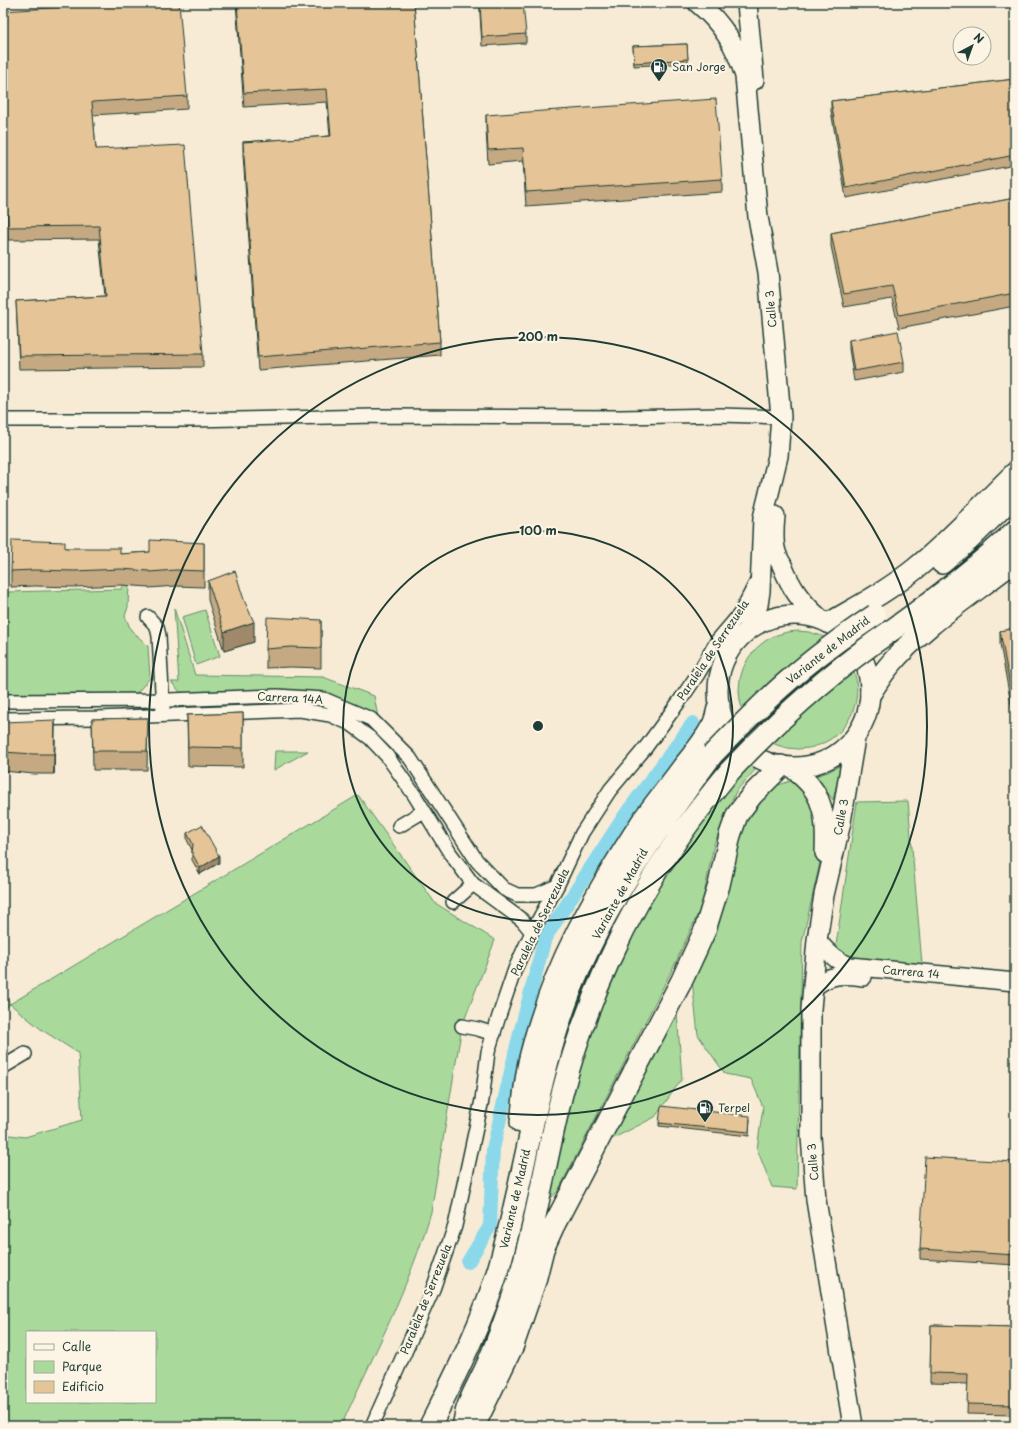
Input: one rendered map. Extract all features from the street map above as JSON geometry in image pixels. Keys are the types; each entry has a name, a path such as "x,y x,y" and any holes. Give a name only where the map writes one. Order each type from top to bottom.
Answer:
{"main road":[{"name":"Calle 3","path":"698,3 718,22 731,40 745,76 758,217 768,272 781,417 778,456 763,518 758,605 748,629"},
{"name":"Calle 3","path":"747,3 753,62 754,103 769,216 778,259 792,415 792,432 787,466 776,510 774,528 775,548 786,577 794,591 804,604 848,637 862,656 870,678 871,692 869,708 864,724 855,738 841,822 824,895 812,988 811,1009 810,1137 816,1200 853,1426"},
{"path":"855,738 842,751 827,760 810,766 787,767 759,759 740,745 726,726 718,704 718,678 727,653 736,640 748,629 764,620 782,615 801,614 825,621 871,600 915,569 951,537 1015,473"},
{"name":"Variante de Madrid","path":"430,1426 481,1320 498,1268 521,1179 541,1086 553,1042 571,992 610,908 632,868 659,826 712,755 749,716 789,680 831,646 933,570 969,540 1015,495"},
{"name":"Variante de Madrid","path":"463,1426 467,1408 488,1364 503,1326 521,1271 562,1093 575,1050 591,1004 632,916 652,880 677,840 705,802 729,772 759,740 817,686 856,654 932,601 1015,531"},
{"path":"871,692 888,667 905,648 925,630 1004,569 1015,558"},
{"path":"521,1179 520,1127 529,1062 544,1010 556,978 575,935 596,894 625,847 653,806 702,744 713,724 718,704"},
{"name":"Calle 3","path":"787,767 810,784 819,797 824,814 826,833 824,895"},
{"path":"474,1426 513,1344 535,1281 543,1249 553,1227 682,980 705,930 719,885 730,835 737,814 752,795 787,767"}],"street":[{"path":"3,420 191,420 375,416 621,417 721,415 781,417"},
{"name":"Paralela de Serrezuela","path":"372,1426 433,1289 455,1226 482,1100 488,1052 516,969 532,932 557,886 582,833 610,790 646,747 698,674 718,641 740,614 760,574"},
{"path":"148,617 157,627 159,636 163,714"},
{"name":"Carrera 14A","path":"3,701 163,700 277,696 324,699 371,719 410,758 476,861 504,889 517,895 536,895 557,886"},
{"name":"Carrera 14A","path":"3,718 98,718 163,714 300,710 330,715 351,724 370,738 387,756 450,852 473,884 522,920 532,932"},
{"path":"399,826 424,811"},
{"path":"453,902 473,884"},
{"name":"Carrera 14","path":"818,940 833,957 850,966 1015,982"},
{"name":"Carrera 14","path":"812,988 830,977 839,975 1015,992"},
{"path":"462,1026 494,1034"},
{"path":"3,1067 24,1054"}],"green space":[{"path":"121,585 129,585 128,607 125,616 131,630 148,646 150,678 136,694 3,707 3,620 8,592 122,589"},
{"path":"174,608 195,675 323,677 374,696 381,733 332,706 294,700 179,707 181,693 171,682 179,682"},
{"path":"205,610 220,656 196,665 182,617"},
{"path":"798,631 821,635 840,648 853,667 857,690 853,713 840,732 821,745 798,749 775,745 756,732 743,713 739,690 743,667 756,648 775,635"},
{"path":"275,751 308,751 274,770"},
{"path":"748,763 756,769 736,791 714,844 702,905 676,962 558,1191 543,1206 593,1020 623,948 682,845"},
{"path":"841,765 833,800 816,776"},
{"path":"791,781 805,790 823,835 819,867 802,942 797,1189 772,1187 757,1149 763,1107 751,1079 725,1074 698,1035 692,980 705,958 737,840 752,810 775,786"},
{"path":"358,795 435,903 495,940 462,1026 431,1212 413,1266 402,1293 341,1426 3,1426 3,1134 25,1137 82,1120 78,1053 42,1030 10,1004"},
{"path":"908,801 922,964 852,961 841,955 836,945 857,802"},
{"path":"3,992 10,1004 3,1010"},
{"path":"677,1012 682,1079 655,1117 606,1142"}],"building":[{"path":"129,3 179,3 187,96 92,102 96,149 185,145 203,354 19,356 16,301 106,296 99,226 8,227 3,122 3,11"},
{"path":"237,3 414,3 440,342 258,357 243,142 331,136 327,89 244,93"},
{"path":"523,3 526,34 482,37 480,4"},
{"path":"687,44 688,59 634,63 633,46"},
{"path":"1015,79 1015,155 846,188 831,101"},
{"path":"716,99 722,179 526,192 523,148 488,150 486,115"},
{"path":"1015,198 1015,293 899,315 892,286 844,294 831,233"},
{"path":"898,331 904,362 854,371 849,340"},
{"path":"12,540 65,542 65,548 120,548 120,554 150,552 150,540 204,543 204,571 176,570 149,572 121,569 11,571"},
{"path":"235,571 244,600 254,622 224,632 208,581"},
{"path":"267,617 321,620 321,648 291,647 266,649"},
{"path":"1015,628 1015,713 1000,631"},
{"path":"243,713 243,748 188,747 187,715"},
{"path":"148,718 147,751 93,751 92,719"},
{"path":"55,720 54,754 3,752 3,722"},
{"path":"202,825 219,856 200,868 192,853 193,844 187,833"},
{"name":"Terpel","path":"661,1106 750,1116 749,1132 659,1123"},
{"path":"925,1157 1015,1162 1015,1255 920,1249"},
{"path":"931,1325 1015,1327 1015,1405 967,1404 968,1374 930,1373"}],"waterway":[{"path":"468,1262 490,1226 493,1149 518,1041 545,938 623,818 693,723"}],"place":[{"name":"San Jorge","path":"659,82"},
{"name":"Terpel","path":"705,1123"}]}
